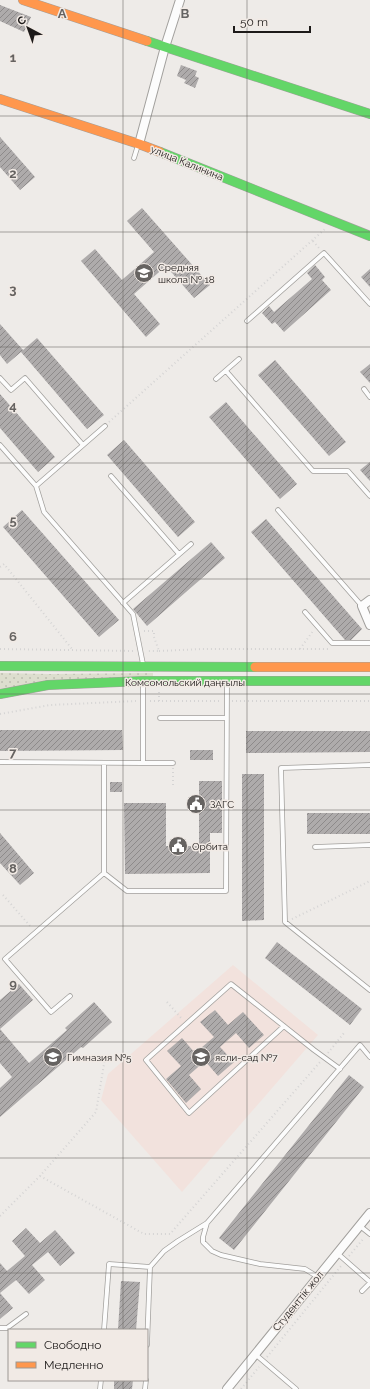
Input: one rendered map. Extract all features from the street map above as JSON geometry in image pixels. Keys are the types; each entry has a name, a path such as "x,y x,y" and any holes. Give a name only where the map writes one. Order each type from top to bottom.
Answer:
{"street":[{"path":"23,0 370,114"},
{"path":"139,144 165,47 180,0"},
{"name":"улица Калинина","path":"0,99 139,144 370,236"},
{"path":"370,600 362,606 370,625"},
{"name":"Комсомольский даңғылы","path":"0,666 370,667"},
{"name":"Комсомольский даңғылы","path":"0,694 48,685 143,681 370,681"},
{"name":"Студенттік жол","path":"227,1389 370,1213"}],"lane":[{"path":"134,158 139,144"},
{"path":"247,321 324,253 370,304"},
{"path":"216,379 239,359"},
{"path":"226,370 313,471 348,471 370,496"},
{"path":"0,378 11,390 25,378 83,445"},
{"path":"364,389 370,396"},
{"path":"36,486 105,426"},
{"path":"0,446 36,486 44,512 133,614 143,666"},
{"path":"111,476 179,554"},
{"path":"278,510 362,606"},
{"path":"123,603 191,544"},
{"path":"305,612 332,643 370,643"},
{"path":"143,681 143,763"},
{"path":"104,873 127,891 226,891 227,681"},
{"path":"160,718 226,718"},
{"path":"0,762 173,763"},
{"path":"70,996 52,1012 5,959 104,873 104,763"},
{"path":"370,765 281,768 285,922 370,990"},
{"path":"315,847 370,845"},
{"path":"284,1026 190,1113 146,1060 231,984 340,1069"},
{"path":"148,1329 150,1267 164,1251 207,1223 360,1045 370,1058"},
{"path":"207,1223 203,1242 212,1251 221,1255 260,1264 305,1269 318,1277"},
{"path":"360,1226 369,1233"},
{"path":"337,1253 370,1282 362,1291"},
{"path":"104,1329 109,1264 150,1267"},
{"path":"0,1328 7,1328 26,1314"},
{"path":"255,1354 296,1389"}],"path":[{"path":"105,426 334,221"},
{"path":"312,240 324,253"},
{"path":"0,567 4,564 72,649"},
{"path":"300,650 317,626"},
{"path":"137,636 144,630 154,631 154,637 159,651"},
{"path":"0,648 140,651 202,649 331,650"},
{"path":"0,714 50,705 143,701 370,701"},
{"path":"173,763 174,787"},
{"path":"285,922 370,881"},
{"path":"3,895 36,932"},
{"path":"167,1002 186,1024"},
{"path":"40,1176 144,1234 170,1234 324,1058 344,1033"},
{"path":"0,1216 40,1176 96,1112 105,1058"},
{"path":"241,1389 369,1233"}],"shaded area":[{"path":"233,965 318,1035 182,1192 101,1100 108,1074"}],"green space":[{"path":"0,673 153,673 153,677 0,689"}],"building":[{"path":"0,5 31,17 24,32 0,21"},
{"path":"181,65 197,71 195,76 199,78 195,88 184,83 186,80 177,76"},
{"path":"0,137 35,177 20,190 0,167"},
{"name":"Средняя школа № 18","path":"142,208 210,285 194,298 166,266 134,294 160,324 146,337 81,261 95,249 122,280 154,252 127,221"},
{"path":"315,265 325,277 322,280 331,290 284,332 275,322 272,324 262,313 269,306 274,312 312,279 307,273"},
{"path":"370,269 370,287 361,277"},
{"path":"0,324 23,350 37,338 104,415 87,429 21,352 7,364 0,355"},
{"path":"275,360 346,442 329,456 258,375"},
{"path":"370,364 370,383 360,372"},
{"path":"0,394 55,457 38,472 0,428"},
{"path":"226,402 297,484 280,499 209,417"},
{"path":"124,440 195,522 178,537 107,455"},
{"path":"370,462 370,481 360,470"},
{"path":"22,510 119,620 99,637 3,527"},
{"path":"266,519 362,629 351,640 345,640 251,532"},
{"path":"211,542 225,558 147,626 133,609"},
{"path":"0,730 122,730 123,750 0,751"},
{"path":"246,731 370,731 370,752 246,753"},
{"path":"190,750 213,750 213,760 190,760"},
{"path":"242,774 264,774 264,920 242,921"},
{"path":"199,781 222,781 222,833 210,833 210,873 125,874 124,803 166,803 166,846 199,846"},
{"path":"110,782 122,782 122,792 110,792"},
{"path":"307,813 370,813 370,834 307,834"},
{"path":"0,833 34,873 20,885 0,863"},
{"path":"277,942 362,1009 350,1025 265,958"},
{"path":"19,984 33,1000 0,1029 0,1000"},
{"name":"Гимназия №5","path":"94,1002 112,1022 0,1117 0,1088 12,1077 0,1063 0,1029 29,1063 67,1030 65,1028"},
{"name":"ясли-сад №7","path":"215,1010 228,1025 243,1012 264,1035 249,1048 236,1033 220,1047 234,1062 218,1076 205,1061 189,1075 201,1089 186,1103 166,1079 181,1066 167,1051 182,1038 195,1053 214,1037 200,1022"},
{"path":"349,1075 364,1087 234,1250 219,1238"},
{"path":"26,1228 40,1243 55,1230 75,1253 60,1266 48,1252 32,1265 45,1280 29,1294 16,1280 0,1293 0,1263 7,1271 25,1256 12,1241"},
{"path":"121,1281 140,1282 136,1329 118,1329"},
{"path":"0,1293 13,1308 0,1319"},
{"path":"114,1381 133,1381 132,1389 114,1389"}],"traffic: fast":[{"path":"147,41 370,114"},
{"path":"160,152 370,236"},
{"path":"0,666 255,667"},
{"path":"0,694 48,685 143,681 370,681"}],"traffic: slow":[{"path":"23,0 147,41"},
{"path":"0,99 160,152"},
{"path":"255,667 370,667"}],"place":[{"name":"Средняя школа № 18","path":"144,273"},
{"name":"ЗАГС","path":"196,804"},
{"name":"Орбита","path":"178,846"},
{"name":"Гимназия №5","path":"53,1057"},
{"name":"ясли-сад №7","path":"201,1057"}]}
